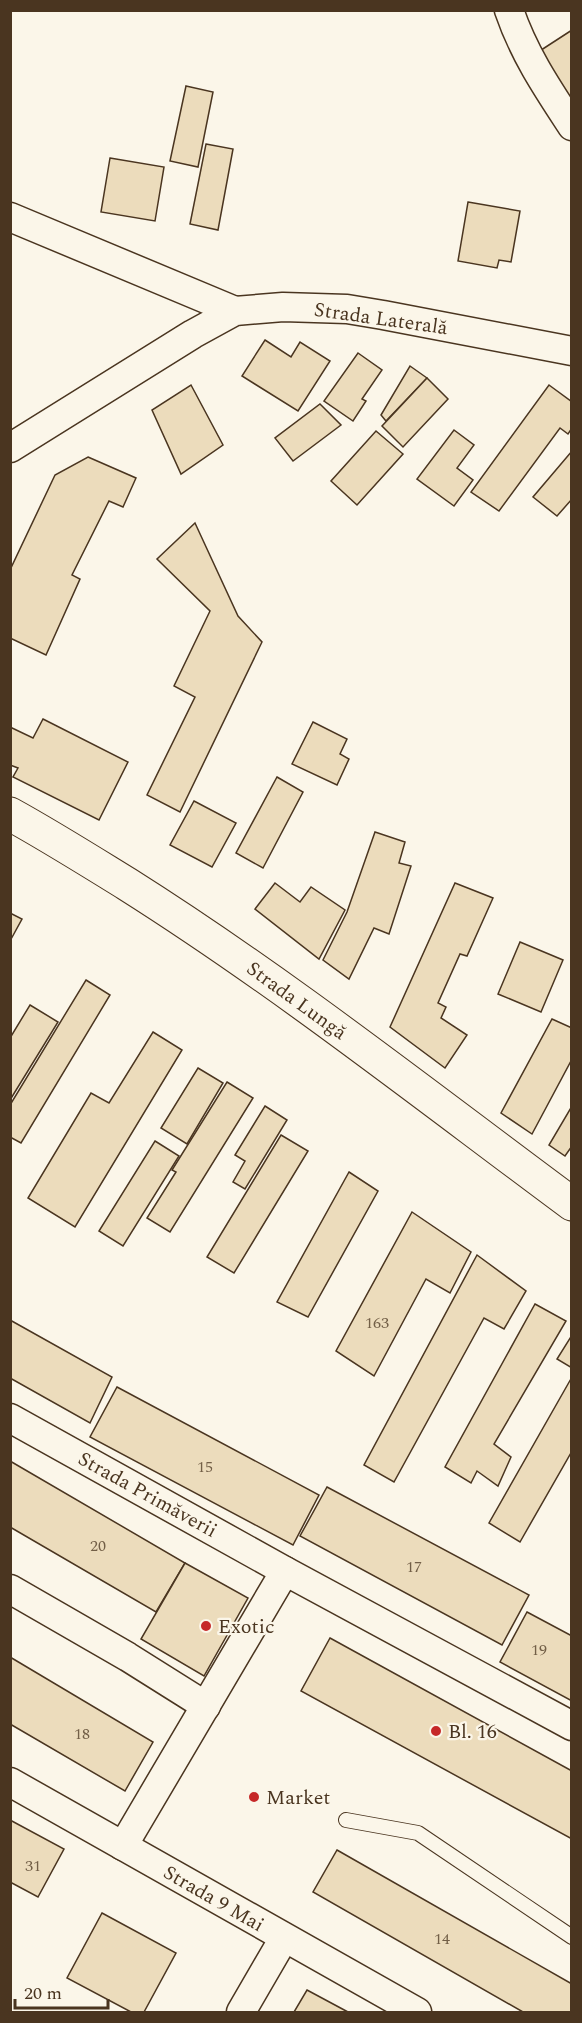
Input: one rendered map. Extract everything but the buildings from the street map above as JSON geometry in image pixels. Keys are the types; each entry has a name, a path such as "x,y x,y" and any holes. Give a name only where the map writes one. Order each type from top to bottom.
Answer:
{"highway":[{"name":"Strada Lungă","path":"10,814 49,835 284,988 572,1204"}],"street":[{"path":"509,10 525,50 572,126"},
{"path":"10,217 236,311"},
{"name":"Strada Laterală","path":"10,448 193,334 236,311 283,307 347,309 572,351"},
{"name":"Strada Primăverii","path":"10,1418 285,1571 572,1726"},
{"path":"123,1846 285,1571"},
{"path":"10,1589 128,1657 206,1706"},
{"name":"Strada 9 Mai","path":"10,1782 417,2013"},
{"path":"241,2013 284,1938"}],"lane":[{"path":"346,1820 418,1833 572,1937"}],"place":[{"name":"Exotic","path":"206,1626"},
{"name":"Bl. 16","path":"436,1731"},
{"name":"Market","path":"254,1797"}]}
